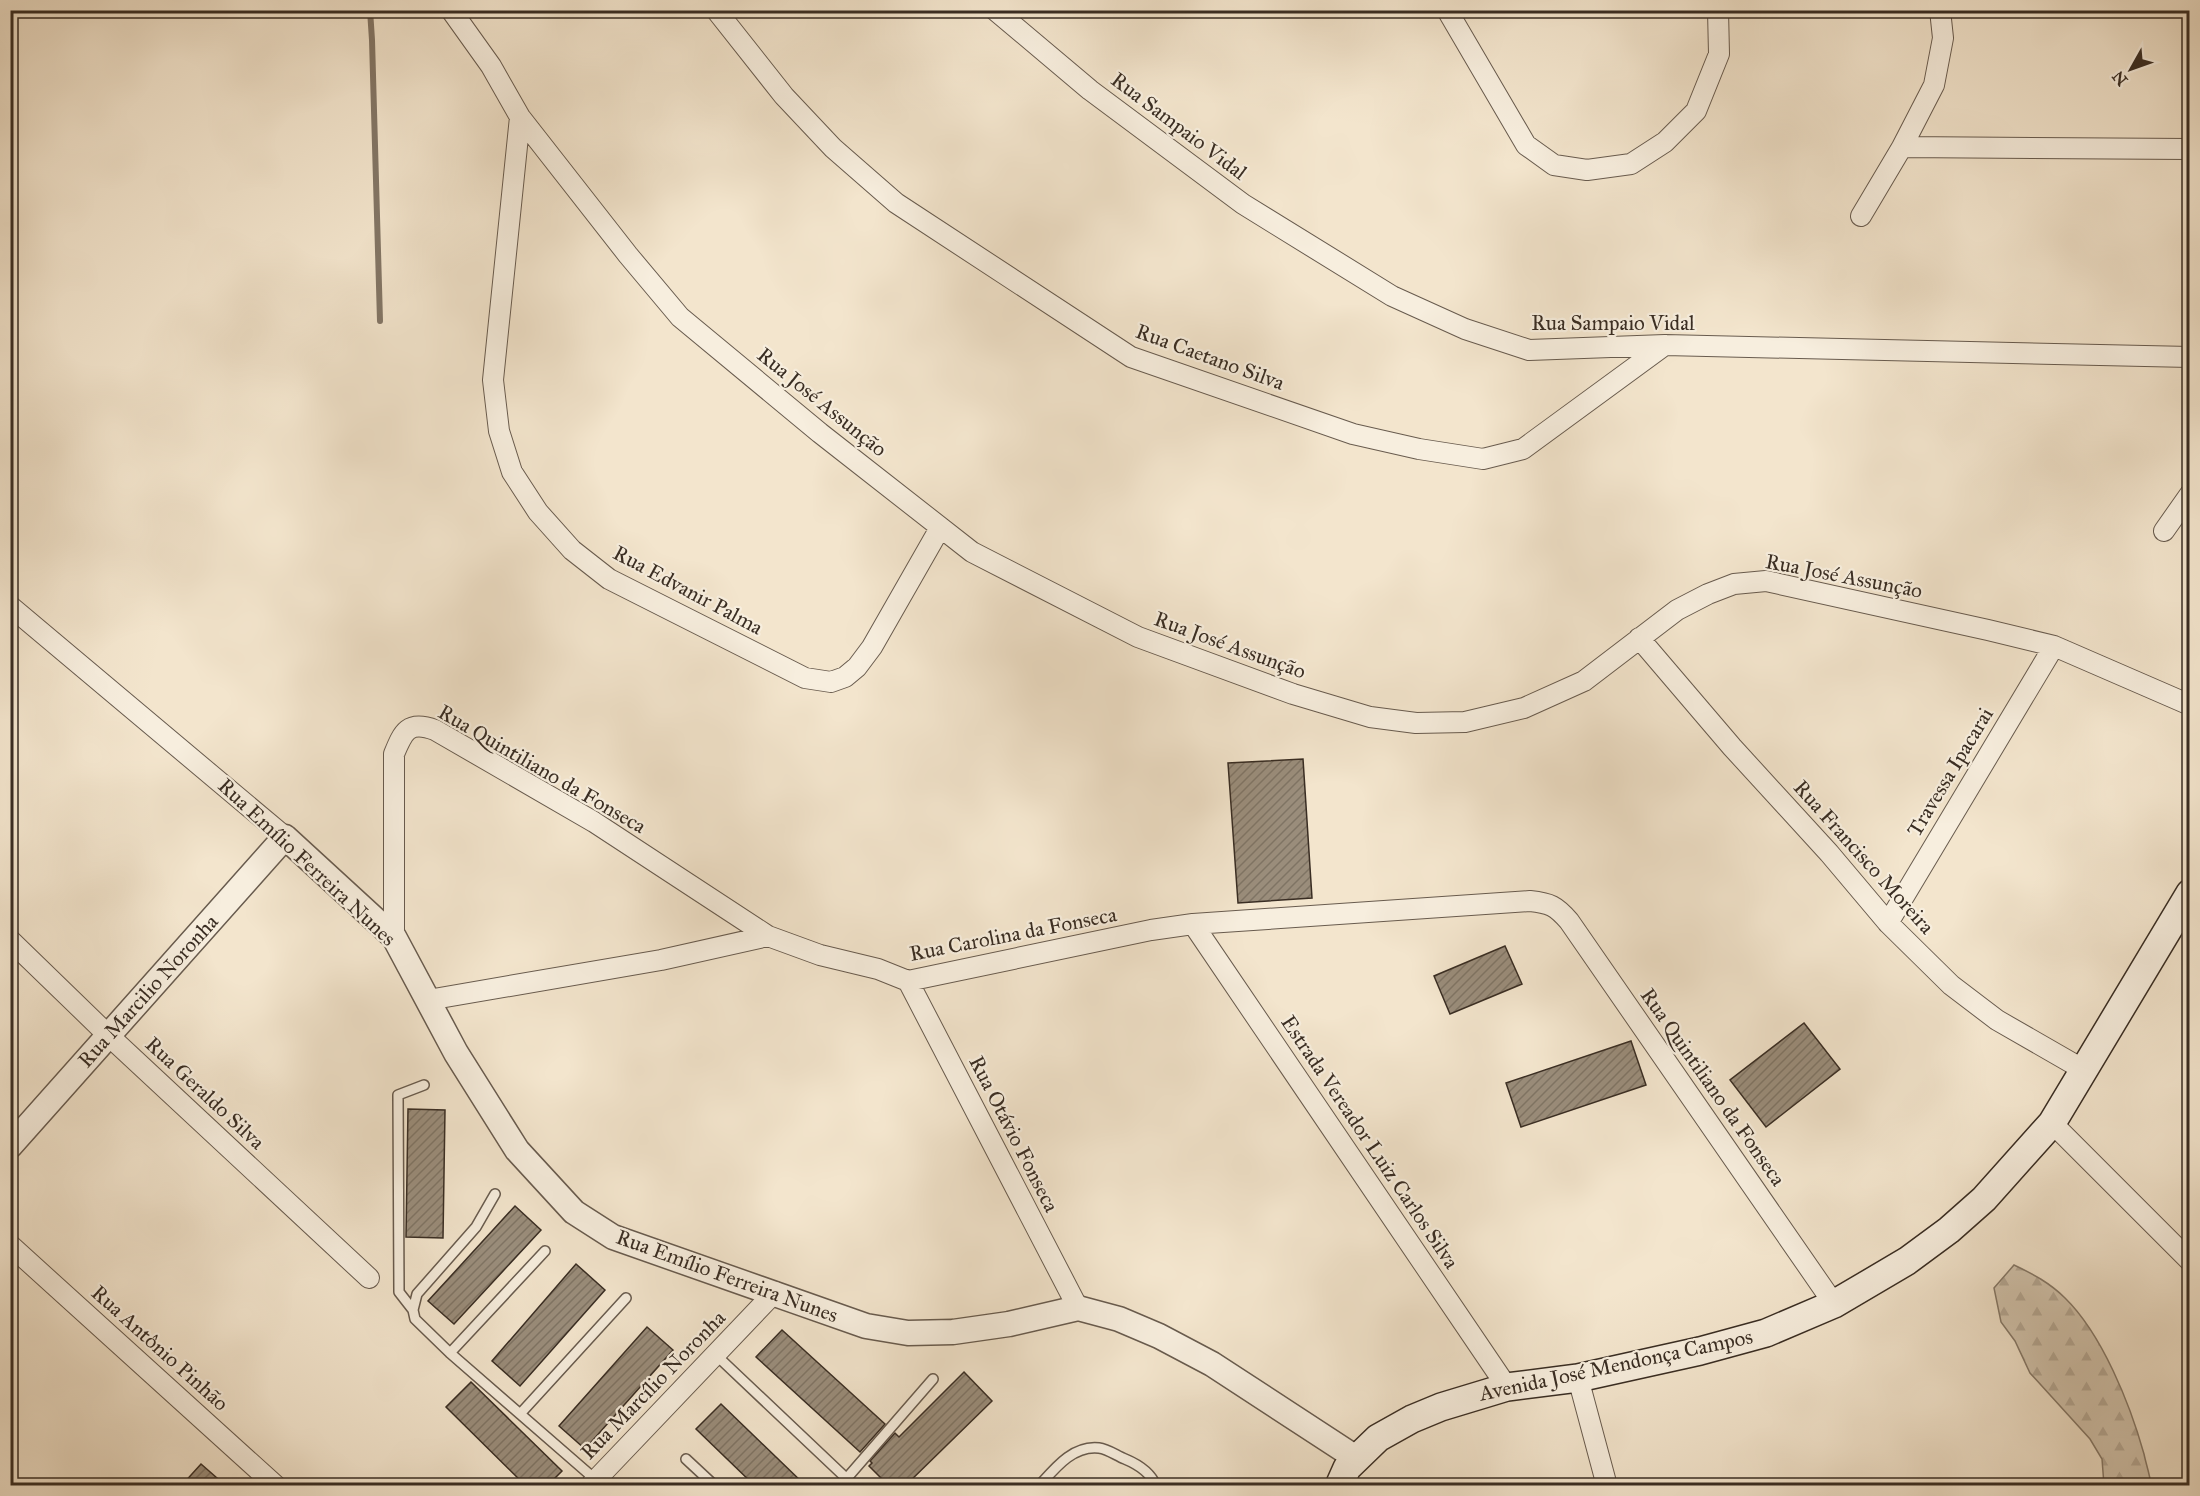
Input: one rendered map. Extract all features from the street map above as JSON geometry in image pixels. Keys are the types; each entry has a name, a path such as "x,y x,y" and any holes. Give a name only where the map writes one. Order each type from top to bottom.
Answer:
{"main road":[{"name":"Avenida José Mendonça Campos","path":"1339,1485 1347,1468 1378,1438 1412,1419 1472,1396 1507,1387 1578,1378 1700,1351 1766,1333 1834,1304 1907,1261 1949,1230 1984,1199 2052,1122 2190,893"}],"street":[{"name":"Rua José Assunção","path":"452,10 491,66 520,117 628,255 680,317 820,433 972,552 1138,637 1293,694 1370,717 1416,723 1465,722 1524,708 1584,681 1677,610 1734,584 1766,581 2054,646 2190,705"},
{"name":"Rua Caetano Silva","path":"716,10 784,96 833,148 896,203 1131,357 1353,434 1419,449 1483,459 1523,448 1665,345"},
{"name":"Rua Sampaio Vidal","path":"995,10 1090,90 1242,204 1392,296 1465,329 1529,350 1665,345 2190,357"},
{"path":"1447,10 1526,145 1554,165 1587,170 1631,164 1665,142 1696,111 1719,54 1718,10"},
{"path":"1860,216 1902,147 1934,85 1943,38 1940,10"},
{"name":"Rua Edvanir Palma","path":"520,117 493,380 495,400 499,431 512,472 538,513 572,550 609,579 805,678 831,682 845,677 857,667 872,647 940,528"},
{"path":"1902,147 2190,149"},
{"path":"2164,531 2190,494"},
{"name":"Rua Emílio Ferreira Nunes","path":"10,606 285,837 394,937 456,1053 517,1150 574,1212 613,1237 775,1292 866,1326 908,1333 964,1331 1009,1324 1078,1308 1119,1319 1159,1336 1212,1364 1356,1458"},
{"name":"Rua Francisco Moreira","path":"1639,638 1888,923 1951,985 1997,1020 2084,1070"},
{"name":"Travessa Ipacarai","path":"1888,923 2054,646"},
{"name":"Rua Quintiliano da Fonseca","path":"394,937 394,754 402,735 409,729 422,725 435,730 594,822 768,936"},
{"name":"Rua Marcilio Noronha","path":"10,1146 285,837"},
{"name":"Rua Carolina da Fonseca","path":"768,936 820,955 878,969 908,981 1151,930 1193,924 1530,901 1546,902"},
{"name":"Rua Quintiliano da Fonseca","path":"1546,902 1558,909 1569,921 1834,1304"},
{"name":"Estrada Vereador Luiz Carlos Silva","path":"1193,924 1507,1387"},
{"path":"428,1000 661,960 768,936"},
{"name":"Rua Geraldo Silva","path":"10,940 108,1035 369,1278"},
{"name":"Rua Otávio Fonseca","path":"908,981 1078,1308"},
{"path":"2052,1122 2190,1261"},
{"name":"Rua Antônio Pinhão","path":"10,1245 276,1485"},
{"name":"Rua Marcílio Noronha","path":"593,1483 775,1292"},
{"path":"1578,1378 1607,1485"}],"lane":[{"path":"424,1085 398,1095 399,1292 412,1310 415,1319 593,1483"},
{"path":"412,1310 417,1294 476,1227 495,1194"},
{"path":"450,1353 546,1251"},
{"path":"520,1414 626,1298"},
{"path":"716,1355 843,1482 933,1379"},
{"path":"1039,1485 1072,1454 1084,1449 1101,1448 1137,1465 1155,1483"},
{"path":"686,1459 715,1485"}],"green space":[{"path":"2014,1265 2041,1279 2065,1298 2103,1350 2131,1414 2151,1485 2104,1485 2102,1459 2090,1439 2030,1373 2015,1341 2001,1322 1994,1288"}],"building":[{"path":"1303,759 1312,898 1238,903 1228,763"},
{"path":"1505,946 1522,984 1450,1014 1434,976"},
{"path":"1804,1023 1840,1069 1766,1127 1730,1080"},
{"path":"1631,1041 1646,1085 1521,1127 1506,1083"},
{"path":"408,1109 445,1110 443,1238 406,1237"},
{"path":"515,1206 541,1230 454,1324 428,1301"},
{"path":"576,1264 605,1290 520,1386 492,1361"},
{"path":"647,1327 673,1350 585,1449 559,1426"},
{"path":"782,1330 885,1424 860,1452 756,1357"},
{"path":"964,1372 992,1401 906,1485 888,1485 869,1466 872,1463 870,1461 895,1433 899,1437"},
{"path":"471,1382 562,1471 548,1485 525,1485 446,1407"},
{"path":"721,1404 805,1485 754,1485 696,1429"},
{"path":"201,1464 225,1485 182,1485"}],"waterway":[{"path":"370,10 380,321"}]}
